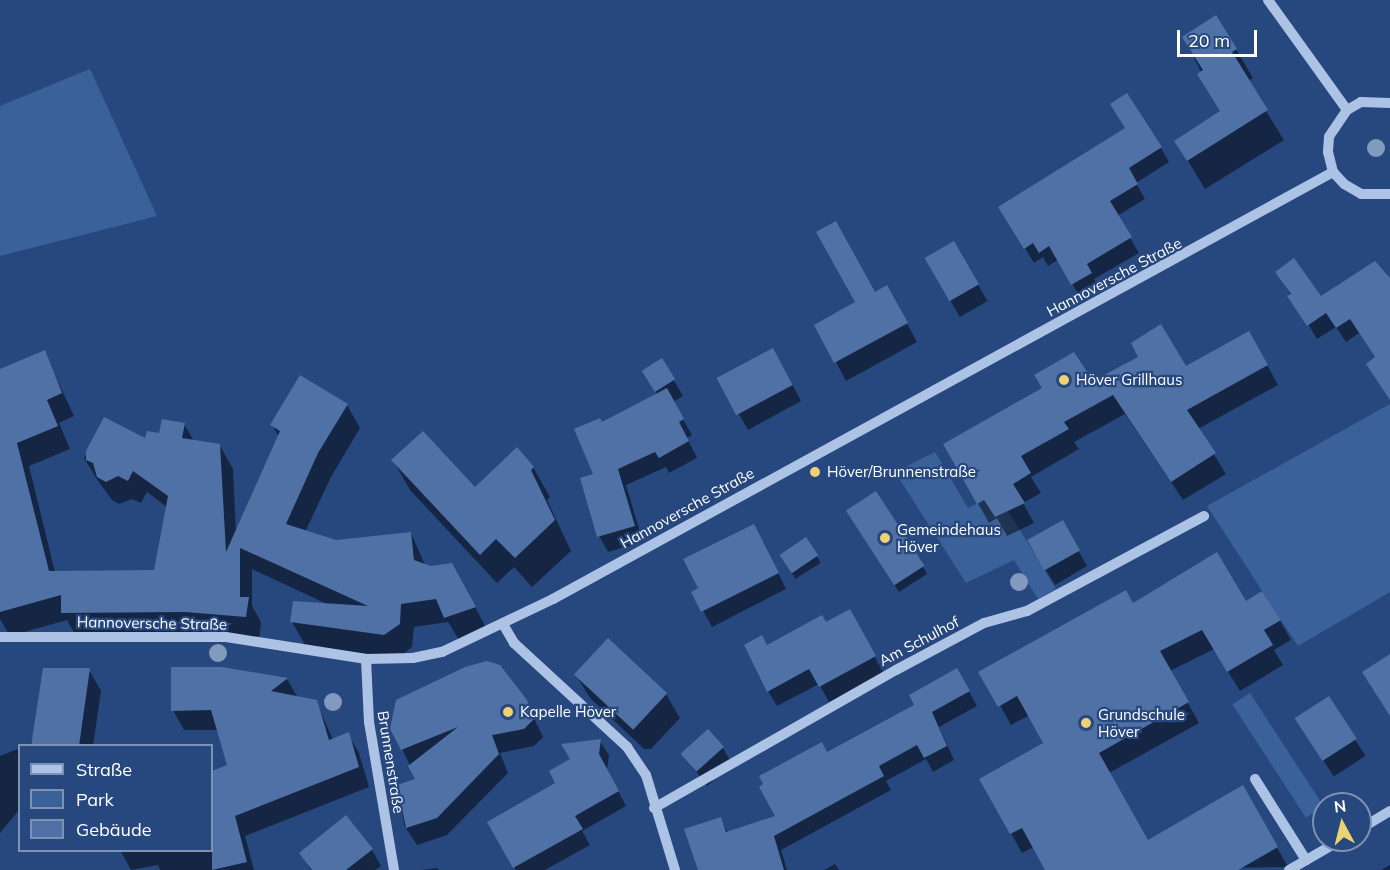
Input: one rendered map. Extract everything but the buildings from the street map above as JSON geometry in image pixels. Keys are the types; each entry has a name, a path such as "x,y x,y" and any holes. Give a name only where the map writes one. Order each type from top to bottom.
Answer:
{"street":[{"path":"1268,0 1347,110"},
{"path":"1390,103 1361,102 1347,110 1329,137 1333,172 1361,194 1390,194"},
{"name":"Hannoversche Straße","path":"0,637 226,637 366,659 413,658 442,652 503,624 1183,257 1333,172"},
{"name":"Am Schulhof","path":"654,808 896,670 984,623 1027,612 1204,516"},
{"path":"503,624 514,643 627,747 646,775 654,808 675,870"},
{"name":"Brunnenstraße","path":"366,659 369,722 394,870"},
{"path":"1255,779 1306,860"},
{"path":"1372,822 1390,811"},
{"path":"1289,870 1320,852"}],"green space":[{"path":"90,69 157,216 0,256 0,106"},
{"path":"1390,404 1390,592 1298,646 1207,506"},
{"path":"935,452 968,508 984,500 995,517 1008,511 1056,589 1038,599 1014,560 966,583 895,472"},
{"path":"1250,693 1314,792 1312,792 1312,814 1306,818 1232,704"}],"place":[{"name":"Höver Grillhaus","path":"1064,380"},
{"name":"Höver/Brunnenstraße","path":"815,472"},
{"name":"Gemeindehaus Höver","path":"885,538"},
{"name":"Kapelle Höver","path":"508,712"},
{"name":"Grundschule Höver","path":"1086,723"}]}
